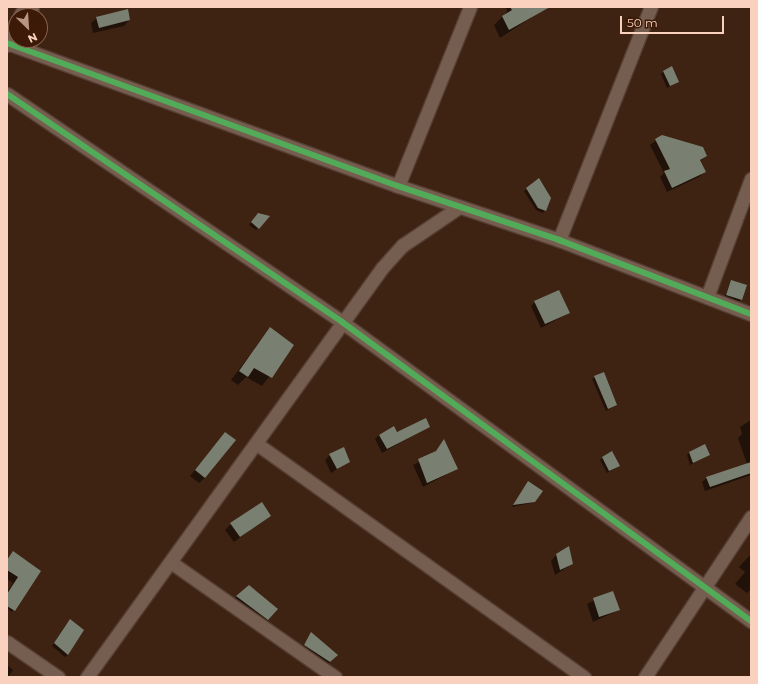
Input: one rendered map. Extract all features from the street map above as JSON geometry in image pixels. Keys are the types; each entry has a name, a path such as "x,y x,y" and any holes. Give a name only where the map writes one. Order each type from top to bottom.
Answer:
{"street":[{"path":"398,186 470,7"},
{"path":"560,240 651,7"},
{"path":"7,42 398,186 560,240 751,314"},
{"path":"7,94 342,322 705,589 751,621"},
{"path":"707,297 751,179"},
{"path":"87,677 172,562 382,268 404,245 459,207"},
{"path":"257,444 584,677"},
{"path":"645,677 705,589 751,517"},
{"path":"172,562 335,677"},
{"path":"7,642 58,677"}],"building":[{"path":"510,7 550,7 509,30 502,16 512,10"},
{"path":"128,9 130,20 99,28 96,17"},
{"path":"672,66 679,82 670,86 663,71"},
{"path":"662,135 703,147 707,156 700,160 706,172 672,188 664,171 670,169 655,139"},
{"path":"539,178 551,198 546,211 538,208 526,188"},
{"path":"258,213 270,216 259,229 251,222"},
{"path":"731,280 747,285 742,300 726,295"},
{"path":"559,290 570,313 545,324 534,301"},
{"path":"270,327 294,345 272,378 254,368 248,377 239,371"},
{"path":"604,372 617,405 608,409 594,376"},
{"path":"426,418 430,427 387,449 379,435 394,426 397,432"},
{"path":"225,432 236,440 205,478 195,470"},
{"path":"444,439 458,469 427,483 418,459 436,451"},
{"path":"705,444 710,455 693,463 689,452"},
{"path":"344,447 350,462 337,469 329,454"},
{"path":"612,451 620,466 609,471 602,457"},
{"path":"751,462 751,473 710,487 706,477"},
{"path":"528,481 543,491 535,502 513,505"},
{"path":"262,502 271,516 240,537 230,523"},
{"path":"569,546 573,564 560,570 556,554"},
{"path":"13,551 41,571 15,611 7,606 7,594 18,577 7,570 7,560"},
{"path":"249,585 278,609 268,620 236,596"},
{"path":"613,591 620,610 599,617 593,598"},
{"path":"70,619 84,630 68,655 54,643"},
{"path":"311,632 338,655 330,662 304,645"}],"cycle path":[{"path":"7,43 398,186 559,240 751,314"},
{"path":"7,94 342,322 751,621"}]}
